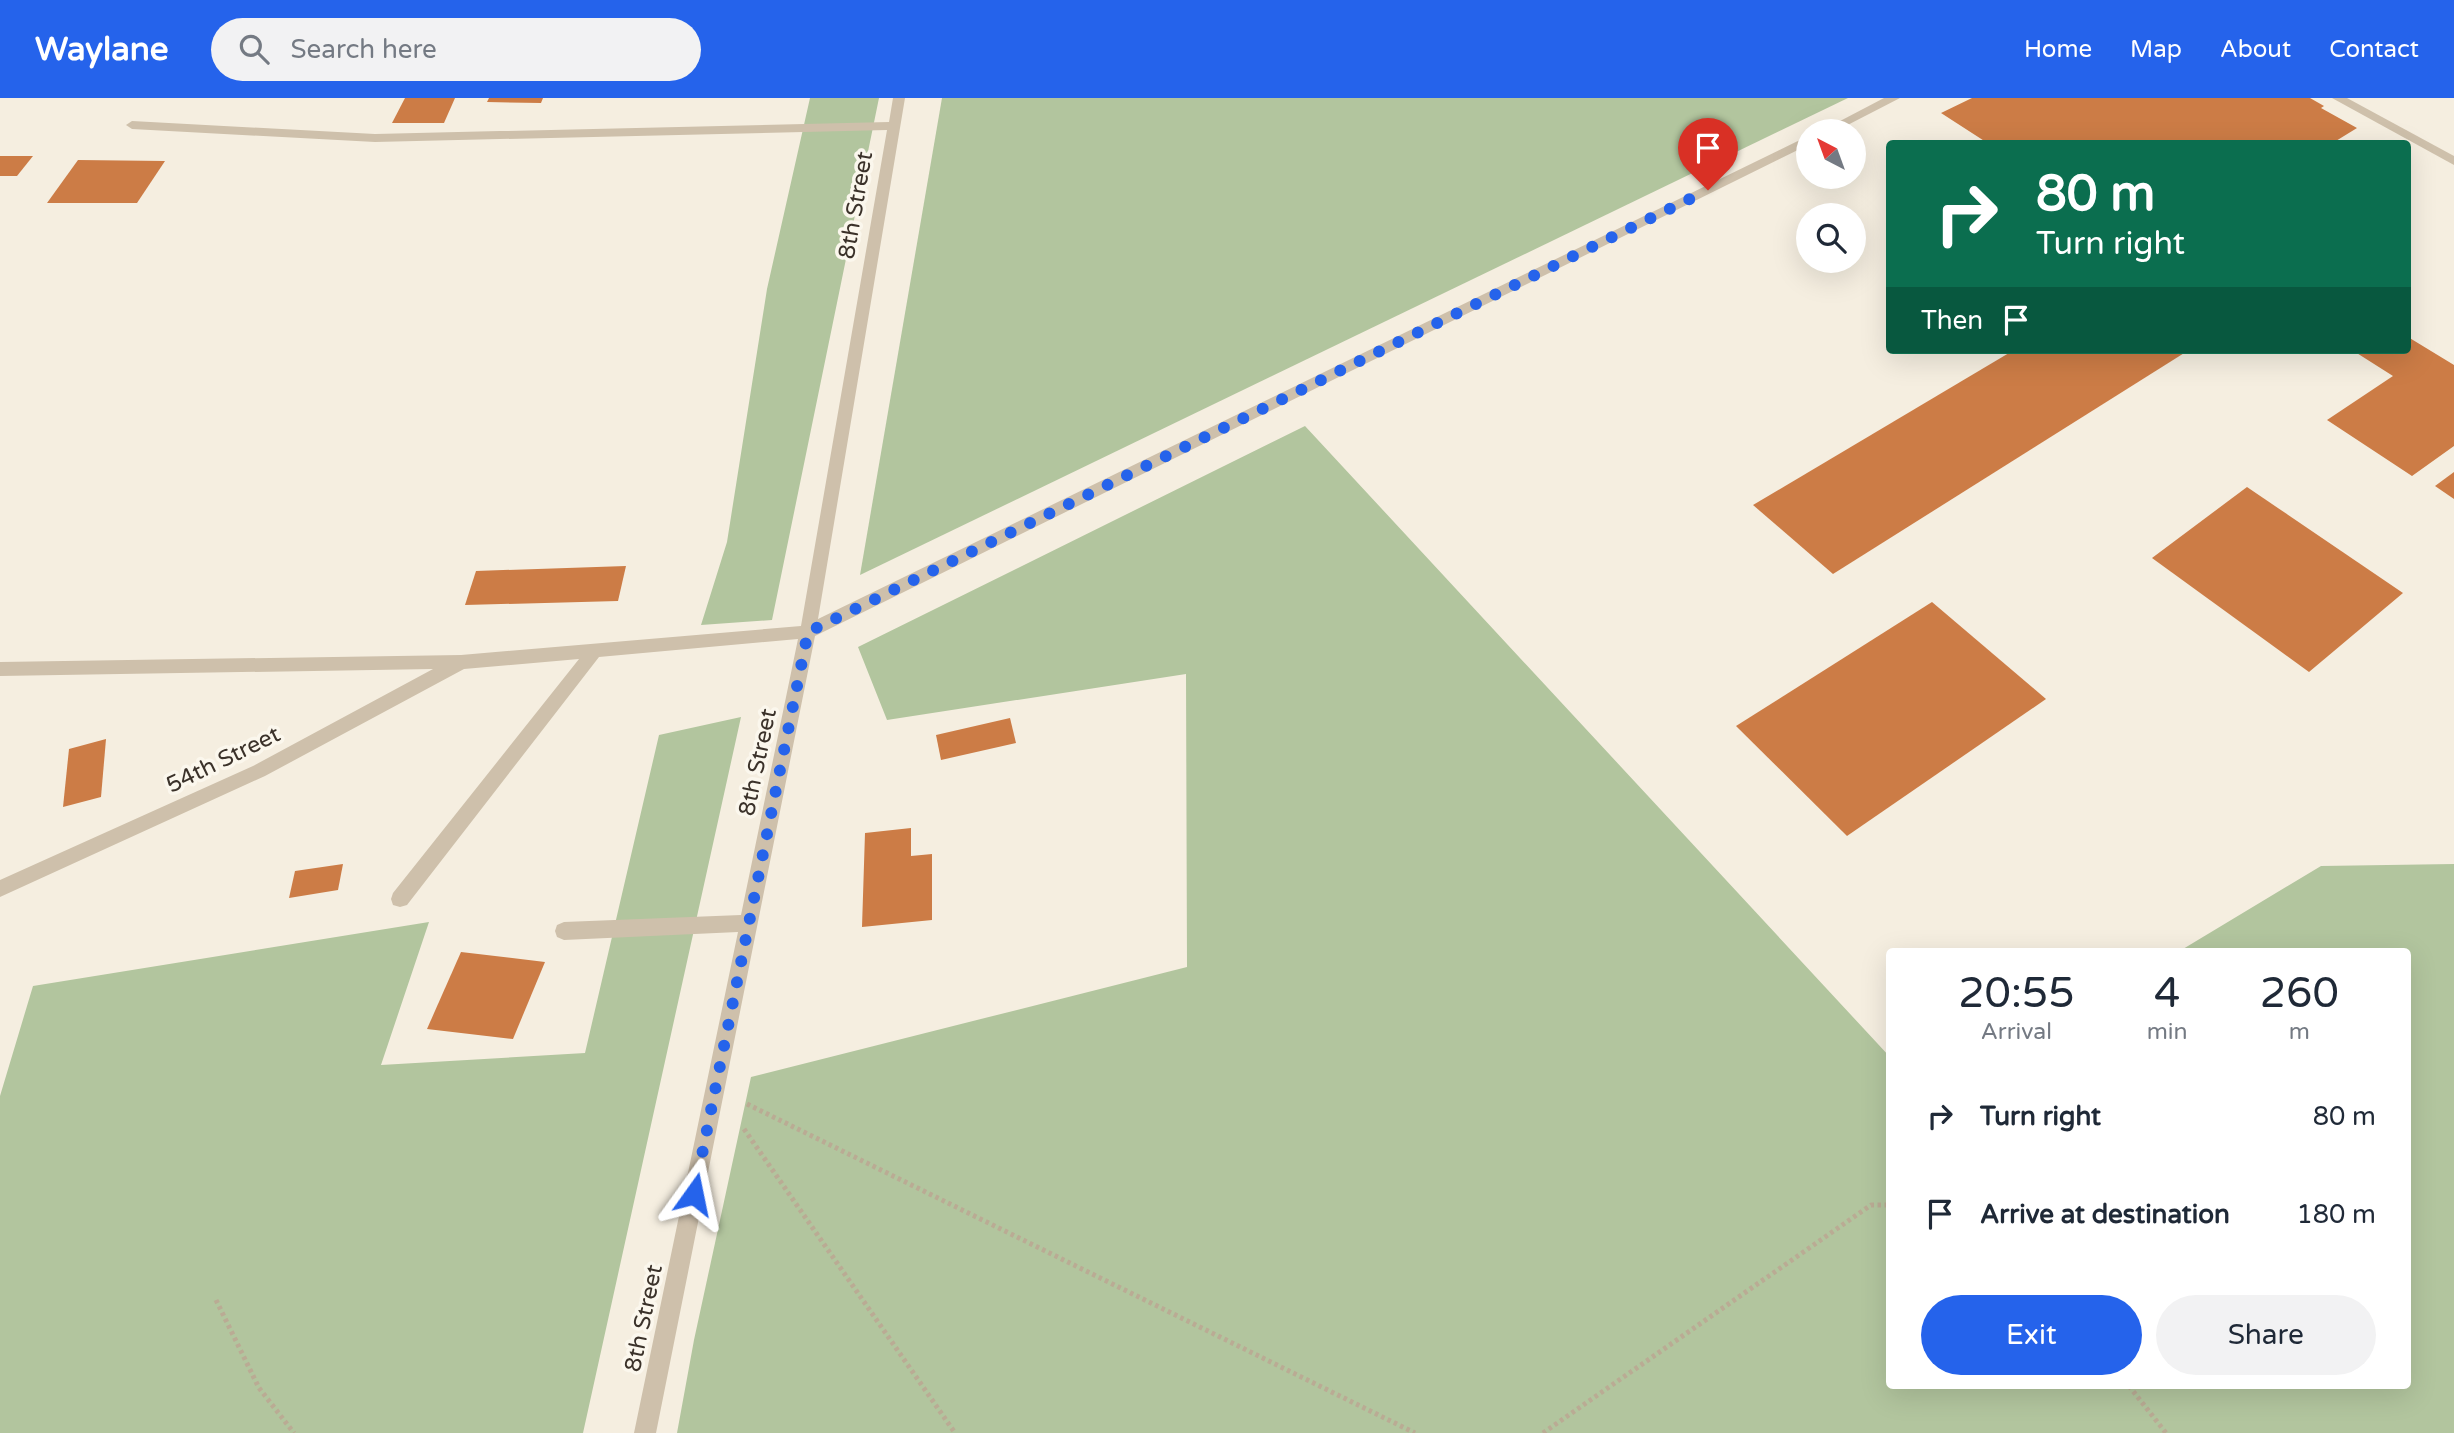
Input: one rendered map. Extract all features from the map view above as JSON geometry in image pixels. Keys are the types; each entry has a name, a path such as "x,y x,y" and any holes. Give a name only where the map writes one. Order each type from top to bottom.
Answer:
{"street":[{"name":"8th Street","path":"645,1433 808,632 899,98"},
{"path":"1851,119 1894,98"},
{"path":"2338,98 2454,161"},
{"path":"132,125 375,138 894,126"},
{"path":"0,669 461,662 808,632 1796,147"},
{"path":"400,899 595,650"},
{"name":"54th Street","path":"0,889 259,771 461,662"},
{"path":"564,931 749,923"}],"path":[{"path":"715,1088 955,1433"},
{"path":"715,1088 1415,1433"},
{"path":"1543,1433 1871,1205 1886,1205"},
{"path":"216,1300 259,1388 294,1433"},
{"path":"2131,1389 2166,1433"}],"green space":[{"path":"810,98 879,98 772,620 701,625 727,542 767,289"},
{"path":"942,98 1848,98 1805,119 1796,119 1796,123 860,575"},
{"path":"1305,426 1886,1053 1886,1389 2411,1389 2411,948 2185,948 2321,866 2454,864 2454,1433 677,1433 694,1340 751,1077 1187,967 1186,674 887,720 858,647"},
{"path":"741,717 583,1433 0,1433 0,1096 33,986 429,922 381,1065 585,1053 659,735"}],"building":[{"path":"405,98 455,98 444,123 392,123"},
{"path":"489,98 543,98 541,103 487,102"},
{"path":"1972,98 2310,98 2324,106 2321,108 2357,128 2338,140 1983,140 1941,113"},
{"path":"0,156 33,156 17,176 0,176"},
{"path":"78,160 165,161 137,203 47,203"},
{"path":"2411,339 2454,365 2454,446 2412,476 2327,420 2393,376 2358,354 2411,354"},
{"path":"2007,354 2183,354 1833,574 1753,505"},
{"path":"2454,472 2454,499 2435,486"},
{"path":"2247,487 2403,593 2309,672 2152,558"},
{"path":"626,566 618,601 465,605 476,571"},
{"path":"1932,602 2046,699 1847,836 1736,726"},
{"path":"1010,718 1016,743 941,760 936,735"},
{"path":"106,739 101,797 63,807 69,749"},
{"path":"911,828 911,856 932,854 932,920 862,927 865,833"},
{"path":"343,864 338,890 289,898 295,871"},
{"path":"461,952 545,962 513,1039 427,1029"}],"route":[{"path":"694,1194 808,632 1708,190"}]}
